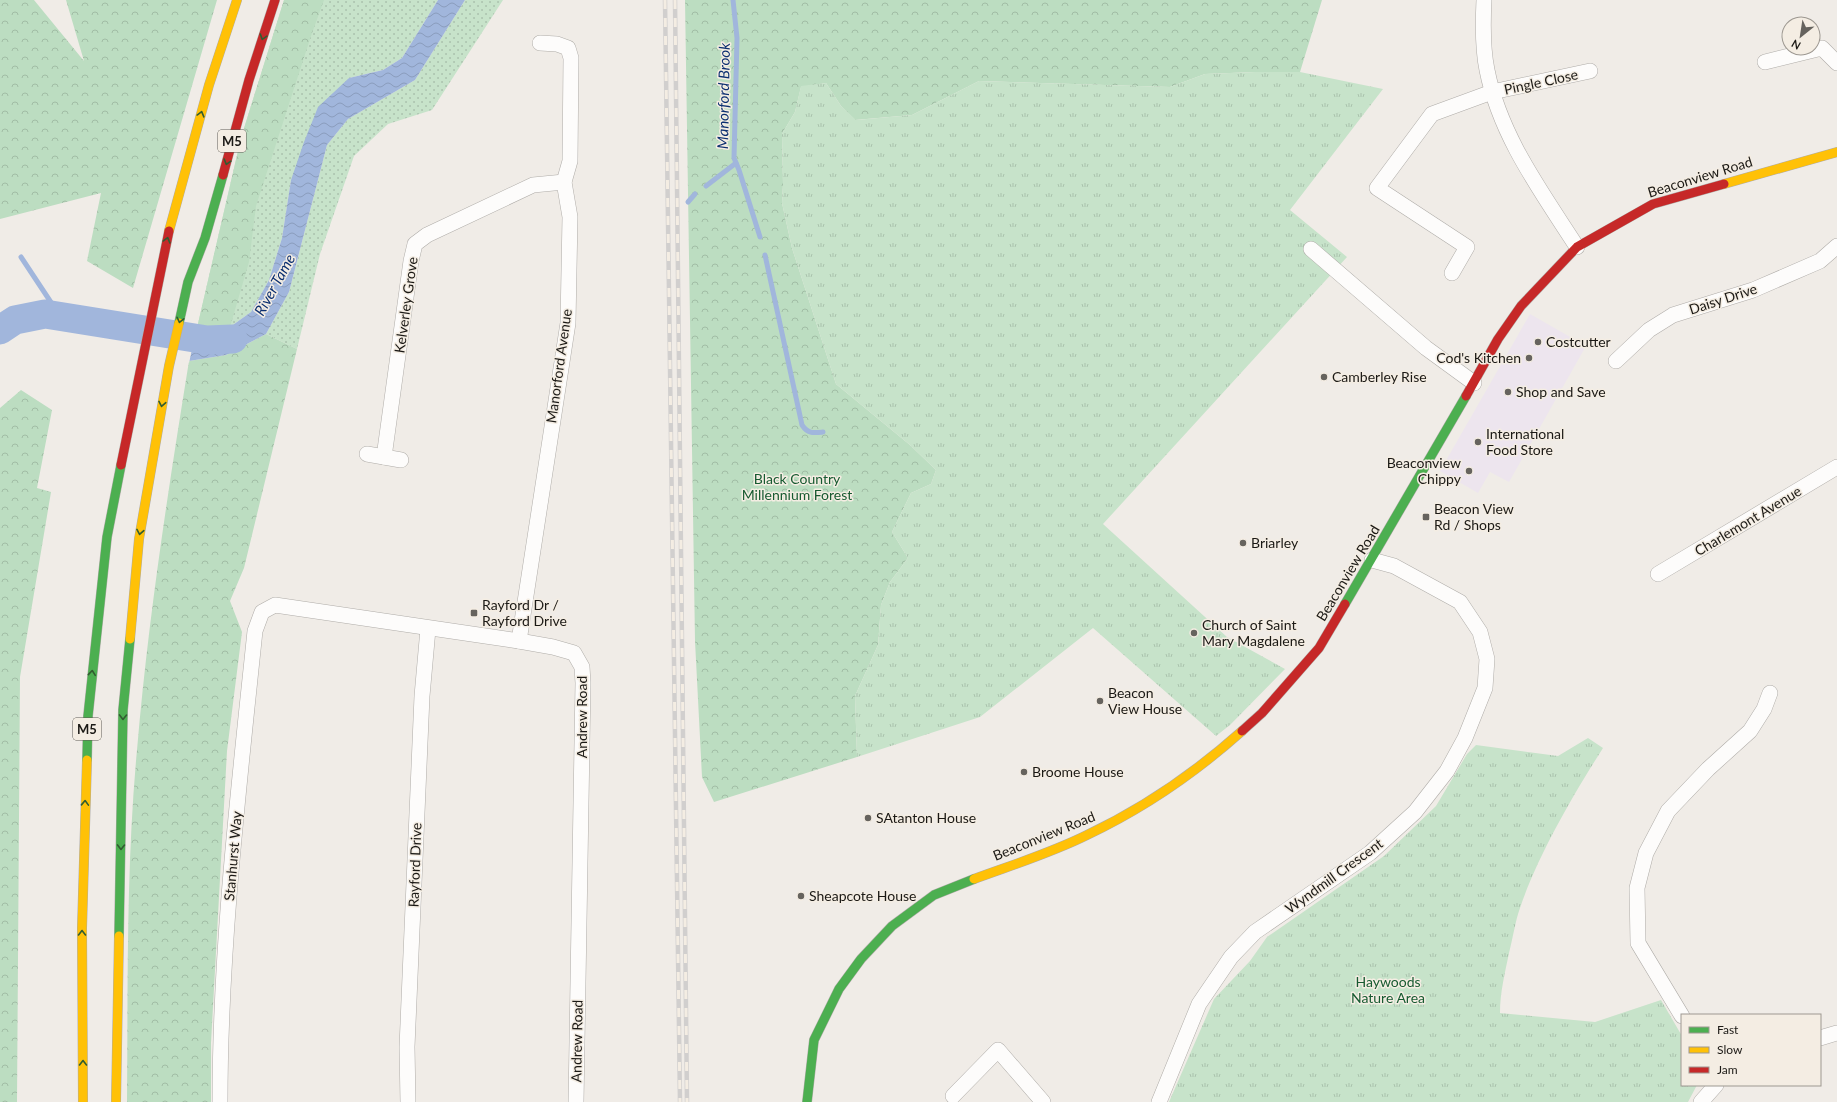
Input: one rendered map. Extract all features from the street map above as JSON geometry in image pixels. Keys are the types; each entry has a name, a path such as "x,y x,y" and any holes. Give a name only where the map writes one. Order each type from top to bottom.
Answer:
{"main road":[{"name":"M5","path":"83,1102 82,928 88,716 107,537 164,249 209,85 237,0"},
{"name":"M5","path":"116,1102 123,710 139,539 169,366 188,282 206,238 250,80 275,0"},
{"name":"Beaconview Road","path":"807,1102 808,1082 814,1040 839,989 861,959 892,926 934,895 1086,836 1127,815 1170,789 1215,755 1262,713 1319,648 1372,560 1498,339 1521,306 1577,247 1653,204 1837,152"}],"street":[{"path":"1484,0 1486,68 1492,92 1512,142 1577,247"},
{"name":"Manorford Avenue","path":"519,641 568,323 570,217 564,182 570,161 572,58 568,48 557,44 540,43"},
{"path":"1764,62 1822,48 1837,63"},
{"name":"Pingle Close","path":"1452,273 1467,247 1378,188 1432,114 1492,92 1590,71"},
{"name":"Kelverley Grove","path":"384,456 410,261 415,244 427,235 533,185 564,182"},
{"name":"Daisy Drive","path":"1616,361 1649,330 1673,315 1753,290 1820,261 1837,246"},
{"path":"1311,249 1426,348 1474,383"},
{"path":"367,454 401,460"},
{"name":"Charlemont Avenue","path":"1658,574 1837,467"},
{"name":"Wyndmill Crescent","path":"1159,1102 1199,1004 1231,958 1255,932 1370,854 1415,812 1447,771 1465,738 1485,688 1487,659 1480,632 1460,602 1394,566 1372,560"},
{"name":"Andrew Road","path":"262,612 275,605 428,629 553,646 574,653 582,667 576,1102"},
{"name":"Stanhurst Way","path":"220,1102 227,941 240,771 255,631 262,612"},
{"name":"Rayford Drive","path":"408,1102 407,1047 422,703 428,629"},
{"path":"1681,1014 1638,943 1637,888 1646,853 1668,811 1708,769 1750,731 1764,709 1770,693"},
{"path":"1821,1038 1837,1033"},
{"path":"953,1096 998,1050 1042,1102"},
{"path":"1701,1102 1715,1086"}],"shaded area":[{"path":"1530,314 1586,346 1509,482 1490,472 1478,493 1440,471"}],"green space":[{"path":"0,0 34,0 84,61 66,0 217,0 133,288 87,261 101,193 0,219"},
{"path":"284,0 438,0 402,58 383,70 349,78 291,180 282,238 269,280 251,312 230,327 197,328 241,138"},
{"path":"284,0 324,0 256,206 249,262 230,327 197,328 241,138"},
{"path":"465,0 503,0 432,110 388,124 354,156 320,254 297,349 266,334 289,292 327,145 348,119 415,80"},
{"name":"Black Country Millennium Forest","path":"685,0 1322,0 1300,72 1205,74 1170,87 979,81 912,115 855,120 841,106 826,83 801,87 795,112 782,134 782,203 792,248 836,384 910,445 936,470 931,484 911,493 892,532 908,558 890,582 881,605 878,645 855,696 857,757 714,802 702,777 695,641"},
{"path":"1300,72 1383,89 1290,210 1347,257 1103,524 1227,637 1285,669 1230,725 1216,736 1093,628 980,717 857,757 855,696 878,645 881,605 890,582 908,558 892,532 911,493 931,484 936,470 910,445 836,384 792,248 782,203 782,134 795,112 801,86 826,83 841,106 856,120 912,115 979,81 1170,87 1205,74"},
{"path":"266,334 297,349 244,568 230,601 242,632 227,751 211,1043 211,1102 127,1102 129,882 133,794 153,604 166,507 189,361 226,355"},
{"path":"21,390 52,410 37,488 51,492 20,677 17,1102 0,1102 0,408"},
{"name":"Haywoods Nature Area","path":"1588,738 1603,748 1580,785 1546,846 1518,913 1502,990 1500,1013 1595,1022 1661,1000 1681,1034 1681,1086 1696,1086 1688,1102 1169,1102 1214,999 1250,961 1267,937 1384,856 1436,806 1467,754 1476,745 1558,756"}],"water":[{"path":"438,0 465,0 415,80 348,119 327,145 289,292 266,334 226,355 189,361 197,328 230,327 251,312 269,280 282,238 291,180 318,107 349,78 383,70 402,58"}],"pier":[{"path":"197,326 189,363 187,361 195,328"}],"waterway":[{"name":"Manorford Brook","path":"733,0 737,38 734,158 760,237"},
{"path":"706,186 736,163"},
{"path":"688,202 695,194"},
{"name":"Manorford Brook","path":"765,255 802,425 806,430 811,432 823,432"},
{"path":"21,257 60,316"},
{"name":"River Tame","path":"0,330 15,320 45,314 207,340 233,339"}],"railway":[{"path":"665,0 680,1102"},
{"path":"675,0 687,1102"}],"traffic: fast":[{"path":"179,323 188,282 205,238 223,175"},
{"path":"1345,604 1466,396"},
{"path":"87,760 88,716 107,537 121,465"},
{"path":"119,936 123,710 130,639"},
{"path":"807,1102 814,1040 839,989 861,959 892,926 934,895 974,879"}],"traffic: slow":[{"path":"169,231 209,85 237,0"},
{"path":"1724,184 1837,152"},
{"path":"130,639 139,539 169,366 179,323"},
{"path":"974,879 1060,848 1108,825 1168,789 1206,761 1242,731"},
{"path":"83,1102 82,928 87,760"},
{"path":"116,1102 119,936"}],"traffic: jam":[{"path":"223,175 249,80 275,0"},
{"path":"1466,396 1498,339 1521,306 1577,247 1653,204 1724,184"},
{"path":"121,465 169,231"},
{"path":"1242,731 1262,713 1319,648 1345,604"}],"place":[{"name":"Costcutter","path":"1538,342"},
{"name":"Cod's Kitchen","path":"1529,358"},
{"name":"Camberley Rise","path":"1324,377"},
{"name":"Shop and Save","path":"1508,392"},
{"name":"International Food Store","path":"1478,442"},
{"name":"Beaconview Chippy","path":"1469,471"},
{"name":"Beacon View Rd / Shops","path":"1426,517"},
{"name":"Briarley","path":"1243,543"},
{"name":"Rayford Dr / Rayford Drive","path":"474,613"},
{"name":"Church of Saint Mary Magdalene","path":"1194,633"},
{"name":"Beacon View House","path":"1100,701"},
{"name":"Broome House","path":"1024,772"},
{"name":"SAtanton House","path":"868,818"},
{"name":"Sheapcote House","path":"801,896"}]}
